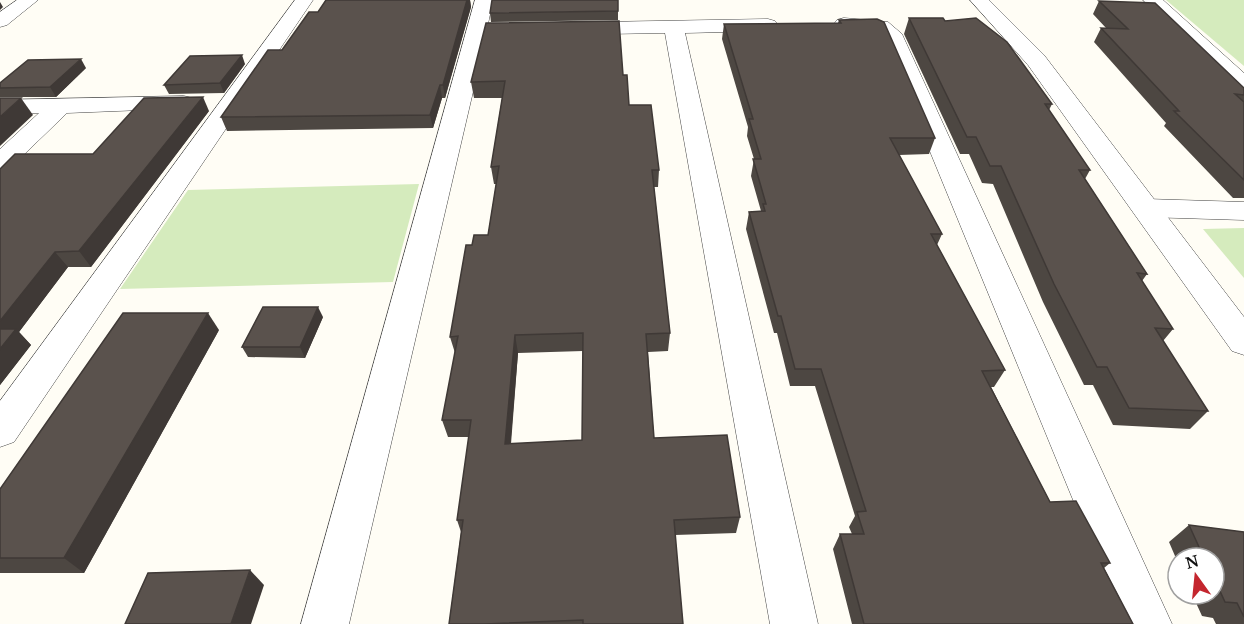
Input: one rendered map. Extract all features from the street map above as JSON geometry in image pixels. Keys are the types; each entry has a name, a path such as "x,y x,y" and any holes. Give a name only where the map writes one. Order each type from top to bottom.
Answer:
{"street":[{"path":"0,21 29,0"},
{"path":"0,431 304,0"},
{"path":"979,0 1036,60 1244,342"},
{"path":"1152,0 1244,85"},
{"path":"324,624 481,15 674,27 870,24 888,29 1148,624"},
{"path":"674,27 794,624"},
{"path":"0,107 233,102"},
{"path":"0,163 60,106"},
{"path":"1146,208 1244,211"}],"green space":[{"path":"1166,0 1244,0 1244,66"},
{"path":"419,184 393,282 120,289 188,190"},
{"path":"1244,228 1244,278 1203,229"}],"building":[{"path":"326,0 467,0 443,85 440,85 430,115 221,117 268,50 282,50 309,12 318,12"},
{"path":"492,0 618,0 618,11 490,13"},
{"path":"1099,1 1155,3 1244,88 1244,95 1235,94 1244,102 1244,180 1174,111 1179,111 1101,28 1128,29"},
{"path":"909,18 943,18 945,21 976,18 1007,42 1052,104 1045,104 1090,170 1079,170 1147,274 1137,273 1173,329 1155,328 1208,411 1129,408 1107,367 1097,367 1054,284 1001,166 990,166 976,137 967,137"},
{"path":"877,19 884,22 935,138 890,138 942,234 931,234 1005,370 982,371 1050,502 1076,501 1110,563 1101,563 1133,624 864,624 840,534 864,534 857,512 866,511 821,369 795,369 781,316 778,316 749,212 765,211 763,204 766,204 753,159 761,159 749,119 753,119 724,24 841,23 839,20"},
{"path":"619,21 623,75 627,75 629,105 651,105 659,170 652,170 670,333 646,334 654,438 727,435 740,517 674,520 683,624 583,624 583,620 449,624 463,520 457,520 471,420 442,420 458,336 450,337 466,245 472,245 474,235 488,235 499,166 491,167 505,81 471,82 486,23","holes":["583,333 582,440 505,444 515,335"]},
{"path":"242,55 220,83 164,85 190,56"},
{"path":"81,59 50,87 0,88 0,83 28,60"},
{"path":"203,97 79,251 55,252 0,321 0,169 15,154 93,154 144,98"},
{"path":"0,98 21,98 0,117"},
{"path":"263,307 318,307 300,347 242,347"},
{"path":"123,313 208,313 64,558 0,558 0,489"},
{"path":"0,329 16,329 0,349"},
{"path":"1189,525 1244,532 1244,617 1237,603 1226,602 1226,546 1199,546"},
{"path":"250,570 231,624 125,624 148,573"}]}
